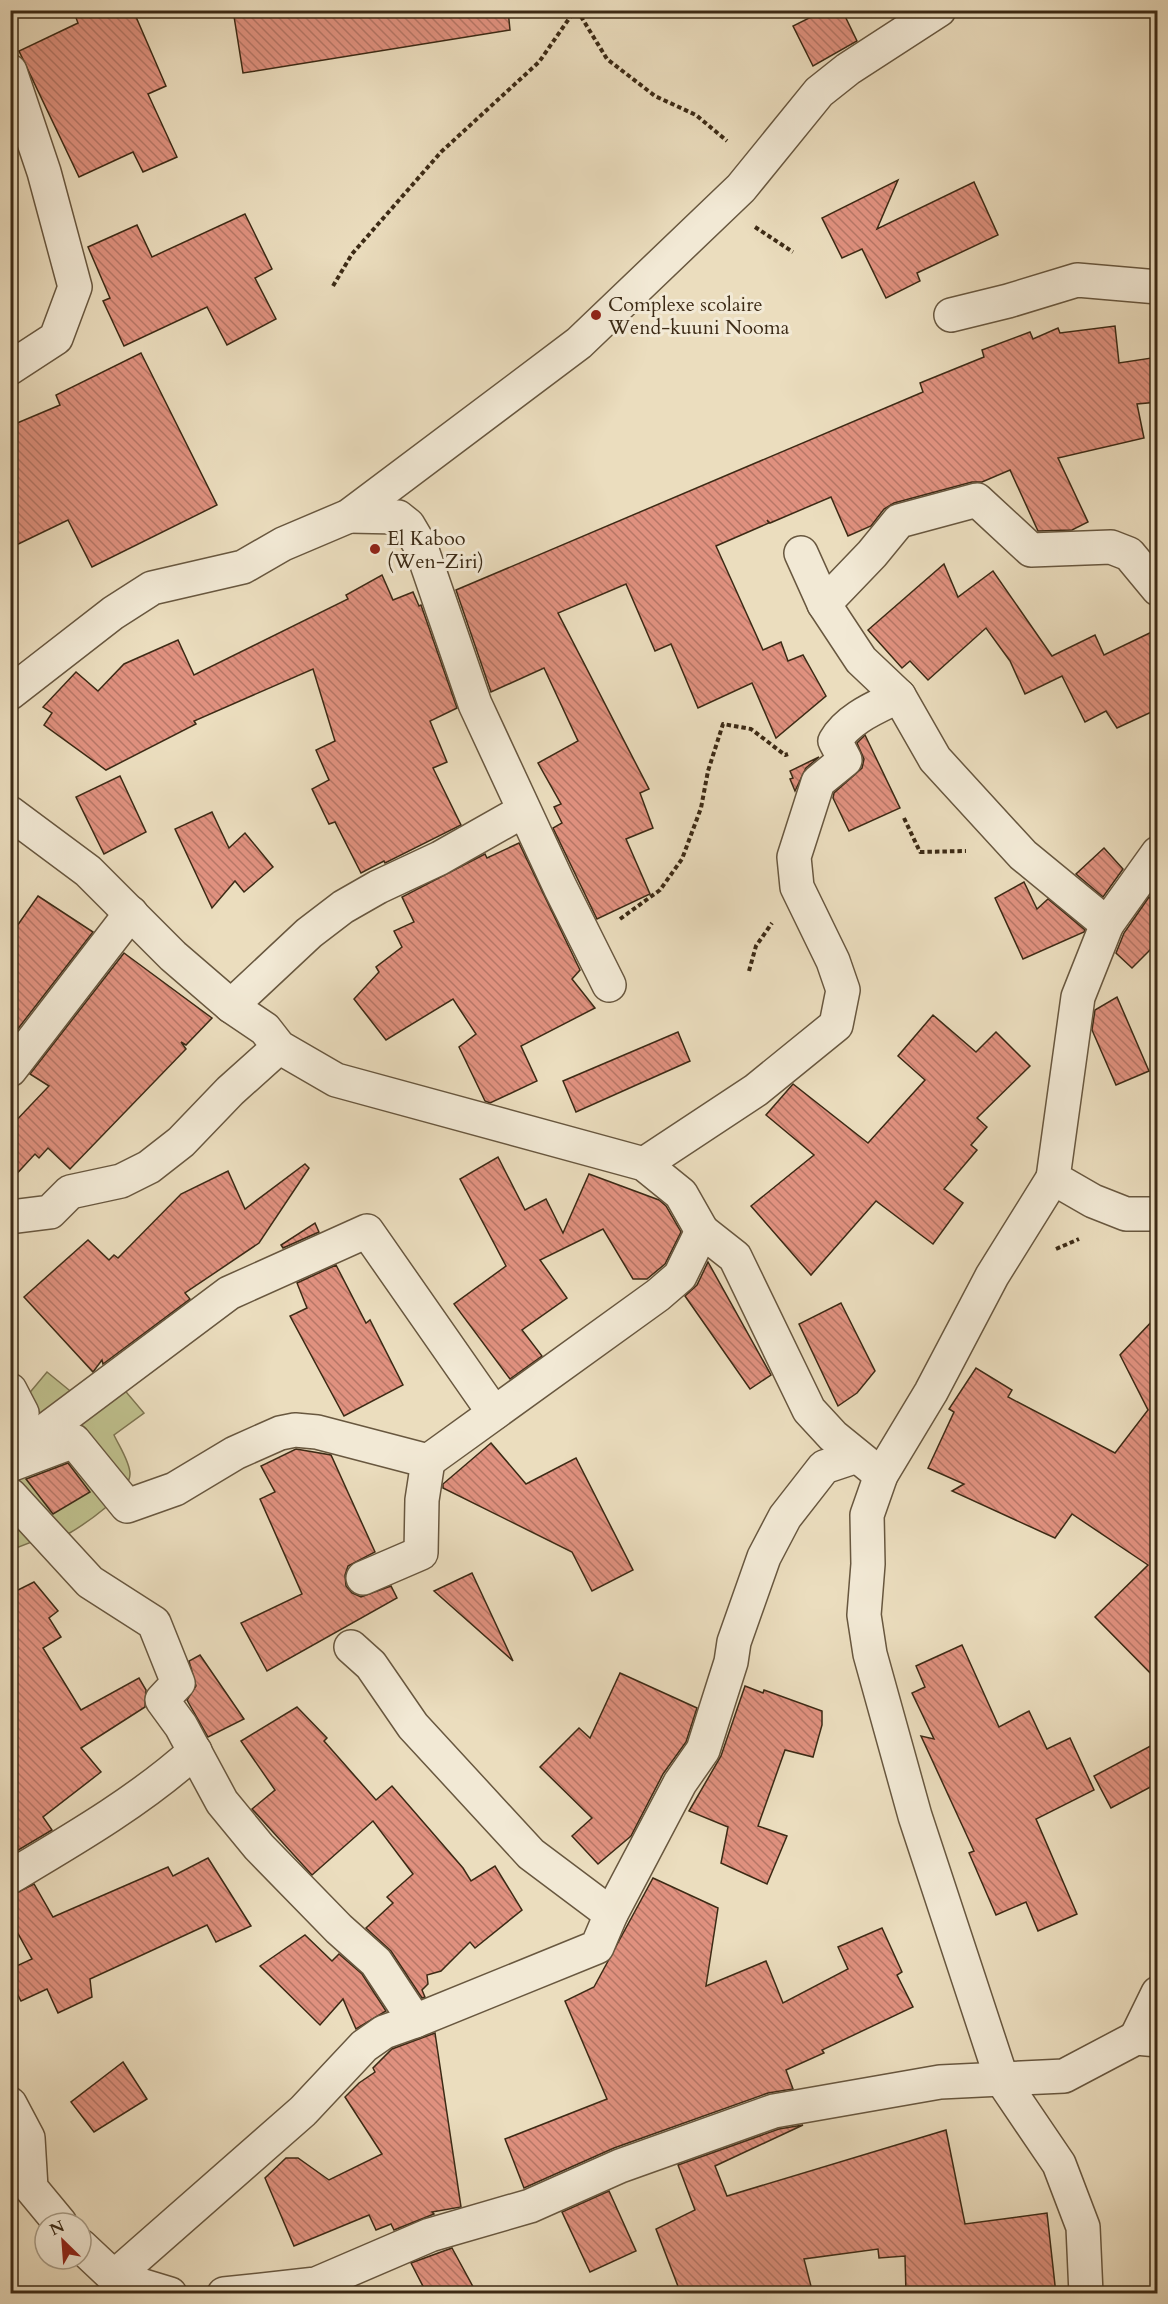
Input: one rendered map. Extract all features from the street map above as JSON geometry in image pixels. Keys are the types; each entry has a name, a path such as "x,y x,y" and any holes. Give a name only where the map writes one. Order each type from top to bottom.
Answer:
{"street":[{"path":"10,693 113,613 152,588 243,567 284,544 349,516 579,343 741,189 819,92 848,69 939,10"},
{"path":"10,71 44,172 75,287 56,338 10,368"},
{"path":"951,315 1077,280 1158,287"},
{"path":"824,604 872,554 899,520 977,500 1031,550 1111,547 1129,554 1158,589"},
{"path":"349,516 398,517 408,525 428,568 475,705 523,811 609,986"},
{"path":"801,553 824,604 861,660 899,696 935,759 1023,855 1107,924"},
{"path":"644,1164 756,1090 836,1025 843,990 833,962 797,887 794,857 818,782 845,760 835,741 840,733 858,717 899,696"},
{"path":"231,1006 309,933 343,907 523,811"},
{"path":"10,813 88,871 173,956 231,1006 266,1029 279,1047 336,1080 644,1164 681,1194 702,1232 735,1257 809,1410 869,1466"},
{"path":"1086,2294 1083,2227 1059,2164 1002,2080 915,1816 870,1654 864,1615 868,1564 869,1466 931,1392 992,1276 1053,1178 1078,997 1107,924 1158,853"},
{"path":"10,1070 131,913"},
{"path":"10,1218 50,1212 70,1192 120,1181 150,1167 181,1142 230,1091 279,1047"},
{"path":"1053,1178 1093,1201 1126,1214 1147,1214"},
{"path":"10,1457 230,1293 367,1231 494,1413"},
{"path":"363,1578 421,1553 422,1500 428,1461 658,1295 680,1276 702,1232"},
{"path":"10,1390 22,1413 10,1435"},
{"path":"10,1465 74,1441 127,1506 175,1489 235,1453 280,1433 296,1430 317,1432 428,1461"},
{"path":"114,2277 303,2111 364,2046 384,2032 597,1947 611,1914 680,1783 703,1750 731,1662 734,1642 764,1557 785,1517 825,1467 869,1466"},
{"path":"10,1495 90,1582 154,1623 178,1683 162,1700 195,1751 222,1802 260,1847 339,1929 376,1962 415,2020"},
{"path":"351,1647 371,1665 413,1726 531,1854 611,1914"},
{"path":"10,1877 56,1850 171,1772 195,1751"},
{"path":"224,2294 316,2283 430,2235 530,2206 620,2166 774,2111 940,2082 1064,2076 1147,2039 1158,1993"},
{"path":"10,2104 28,2138 21,2193 44,2211"},
{"path":"93,2257 114,2277 170,2294"}],"path":[{"path":"333,286 352,254 441,152 539,62 576,10 608,59 656,96 696,115 726,137 753,226 793,252"},
{"path":"588,943 660,890 682,859 701,808 708,771 723,724 751,729 785,755 835,741"},
{"path":"904,818 920,852 975,851 1023,855"},
{"path":"1054,1250 1147,1214"}],"green space":[{"path":"47,1372 80,1399 122,1387 144,1413 114,1435 130,1469 128,1482 115,1499 68,1534 60,1531 11,1550 11,1415"}],"building":[{"path":"73,10 133,10 166,86 148,94 177,157 143,172 133,152 79,177 19,51 78,23"},
{"path":"233,10 508,10 510,30 243,73"},
{"path":"825,10 842,10 857,41 813,66 793,26"},
{"path":"898,180 877,229 974,182 998,235 917,273 920,281 886,298 862,249 842,258 822,218"},
{"path":"245,214 272,269 255,278 276,319 227,345 207,307 124,346 103,301 110,298 88,247 137,225 152,257"},
{"path":"1115,326 1119,363 1158,357 1158,402 1137,404 1144,438 1058,458 1088,522 1072,530 1038,531 1010,470 982,482 972,482 894,503 884,509 871,526 848,536 831,497 770,523 767,520 769,523 716,546 763,650 781,642 788,661 803,655 826,696 776,738 752,683 698,708 671,644 655,651 626,584 558,613 649,789 640,793 653,828 626,839 650,894 597,919 553,828 562,823 554,807 561,804 538,763 578,741 544,668 491,692 456,590 923,392 920,383 984,357 982,350 1030,332 1033,339 1058,328 1060,333"},
{"path":"141,353 217,505 92,567 68,520 10,548 10,426 60,405 56,395"},
{"path":"944,564 958,597 993,571 1052,656 1095,635 1104,655 1158,629 1158,709 1117,728 1106,711 1085,722 1062,676 1025,694 1010,661 986,628 928,680 910,661 902,668 868,630"},
{"path":"382,575 393,600 413,592 419,606 421,605 457,708 430,721 447,762 433,768 461,825 385,863 384,861 361,873 335,822 329,824 312,789 329,780 316,750 335,741 313,669 194,721 196,724 106,770 44,725 52,713 43,707 76,672 98,691 124,664 178,640 194,675 348,599 346,595"},
{"path":"865,735 900,808 849,831 833,798 834,793 862,768 864,759 857,743"},
{"path":"819,757 806,768 795,791 790,779 793,778 790,771"},
{"path":"120,776 146,832 104,854 76,797"},
{"path":"212,812 229,848 245,833 273,867 244,892 235,881 212,908 175,829"},
{"path":"519,843 580,970 572,979 595,1008 521,1046 537,1081 490,1103 485,1101 459,1047 476,1034 453,999 386,1040 354,999 379,972 376,967 402,947 394,931 414,922 402,897 485,854 487,858"},
{"path":"1104,848 1123,869 1103,897 1076,874"},
{"path":"1024,882 1037,909 1048,899 1085,930 1084,932 1023,959 995,898"},
{"path":"38,896 93,932 10,1039 10,936"},
{"path":"1149,897 1158,906 1158,942 1132,968 1116,953 1124,933"},
{"path":"124,953 212,1018 186,1045 181,1042 186,1049 70,1169 48,1148 39,1158 35,1154 10,1181 10,1127 49,1086 30,1074"},
{"path":"1117,997 1149,1071 1116,1085 1092,1030 1095,1010"},
{"path":"933,1015 976,1052 996,1032 1030,1066 977,1118 987,1127 971,1145 977,1150 944,1189 963,1203 933,1244 876,1201 811,1275 751,1206 814,1155 766,1115 793,1084 868,1143 925,1080 898,1056"},
{"path":"678,1032 690,1061 576,1112 563,1081"},
{"path":"498,1157 525,1210 546,1199 563,1233 589,1174 659,1200 666,1206 681,1232 665,1264 647,1279 633,1279 603,1229 540,1260 567,1298 522,1330 542,1356 510,1379 454,1304 506,1266 460,1179"},
{"path":"305,1164 309,1168 259,1243 185,1293 190,1299 103,1364 102,1360 93,1372 24,1297 88,1240 109,1260 114,1255 118,1258 181,1194 228,1171 245,1209"},
{"path":"315,1223 319,1232 283,1248 281,1245"},
{"path":"708,1262 771,1375 750,1389 685,1296 697,1285"},
{"path":"336,1265 366,1323 370,1320 403,1385 344,1416 290,1316 307,1308 297,1283"},
{"path":"841,1303 875,1371 857,1393 838,1406 799,1324"},
{"path":"1158,1315 1158,1681 1095,1617 1148,1565 1072,1514 1055,1538 952,1491 964,1484 928,1468 954,1412 949,1409 976,1368 1012,1390 1008,1397 1115,1453 1148,1410 1120,1355"},
{"path":"491,1443 526,1484 576,1458 633,1570 592,1591 572,1552 443,1488 443,1484"},
{"path":"296,1449 331,1455 375,1552 348,1566 345,1575 346,1586 352,1593 361,1597 391,1586 397,1598 267,1671 241,1623 302,1594 260,1499 275,1492 261,1466"},
{"path":"68,1463 90,1492 53,1514 26,1479"},
{"path":"472,1573 513,1661 434,1591"},
{"path":"34,1582 58,1611 49,1618 61,1637 43,1648 81,1710 139,1678 146,1690 145,1707 81,1748 101,1772 43,1817 52,1830 10,1855 10,1594"},
{"path":"962,1645 999,1727 1029,1711 1047,1749 1070,1738 1094,1790 1036,1819 1077,1914 1038,1931 1026,1902 996,1915 969,1853 974,1851 921,1736 934,1739 912,1693 925,1687 916,1666"},
{"path":"200,1655 244,1719 208,1737 187,1700 196,1686 189,1661"},
{"path":"620,1673 697,1708 686,1742 663,1774 631,1836 598,1864 572,1836 592,1818 540,1767 579,1728 590,1738"},
{"path":"745,1686 763,1693 764,1690 822,1711 822,1725 813,1757 785,1750 758,1826 787,1836 767,1884 721,1863 728,1827 689,1811 721,1756"},
{"path":"297,1707 327,1738 324,1741 376,1800 392,1786 463,1868 471,1881 495,1866 522,1910 475,1948 470,1942 441,1971 427,1975 428,1984 422,1990 425,1997 422,1998 391,1951 366,1928 393,1903 387,1897 413,1874 373,1821 312,1875 252,1809 275,1790 241,1741"},
{"path":"1158,1742 1158,1783 1111,1808 1094,1776"},
{"path":"208,1858 251,1926 216,1942 207,1925 90,1979 92,1997 58,2013 47,1989 21,2001 10,1980 10,1969 32,1959 10,1919 10,1896 34,1884 53,1917 168,1867 173,1876"},
{"path":"653,1878 718,1908 706,1986 766,1961 783,2003 848,1969 838,1947 882,1928 902,1972 897,1975 913,2007 822,2050 824,2053 786,2070 793,2089 768,2093 614,2148 524,2188 505,2139 607,2099 565,2001 594,1987"},
{"path":"305,1935 332,1961 339,1954 362,1974 386,2011 356,2029 343,1999 320,2025 260,1966"},
{"path":"435,2033 461,2207 432,2212 434,2214 394,2230 391,2224 376,2230 369,2215 294,2246 265,2178 286,2158 298,2158 329,2180 382,2154 345,2097 375,2072 373,2068 392,2049"},
{"path":"123,2062 147,2099 94,2132 71,2102"},
{"path":"803,2125 715,2166 727,2196 946,2130 965,2224 1047,2213 1056,2294 906,2294 905,2256 879,2258 878,2249 804,2259 813,2294 681,2294 656,2229 695,2210 678,2165 779,2129"},
{"path":"609,2191 636,2251 590,2272 562,2212"},
{"path":"452,2248 477,2294 427,2294 411,2263"}],"place":[{"name":"Complexe scolaire Wend-kuuni Nooma","path":"596,315"},
{"name":"El Kaboo (Wen-Ziri)","path":"375,549"}]}
